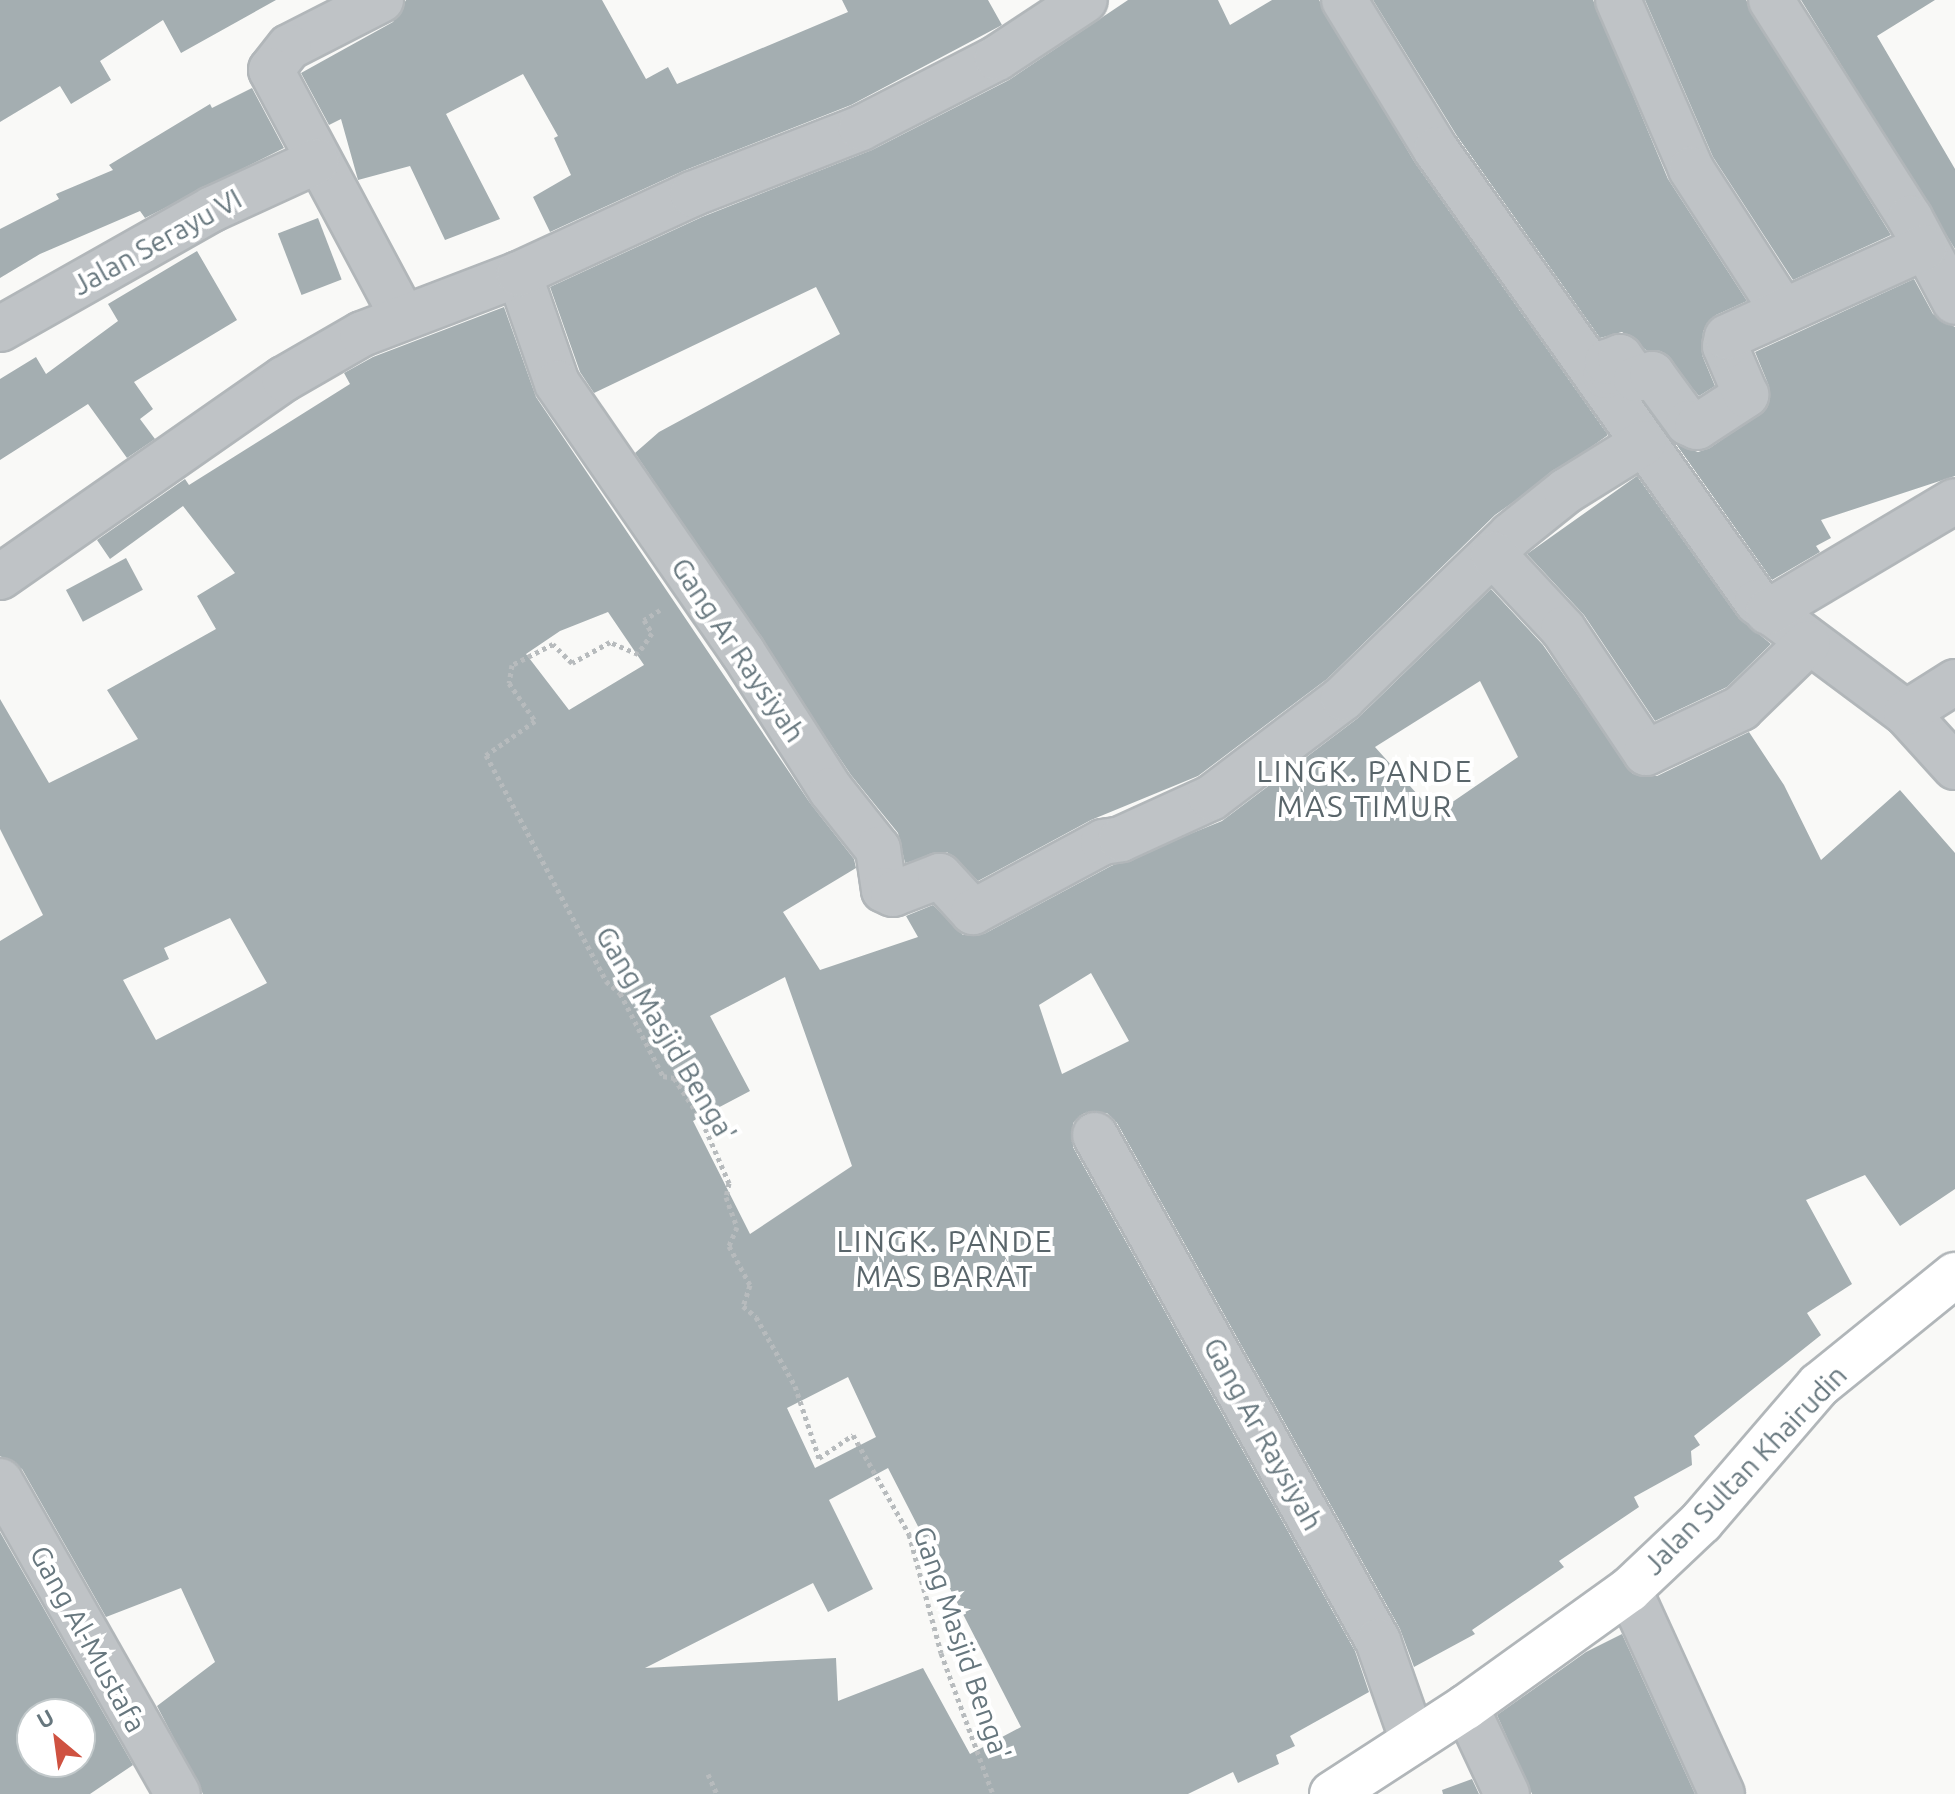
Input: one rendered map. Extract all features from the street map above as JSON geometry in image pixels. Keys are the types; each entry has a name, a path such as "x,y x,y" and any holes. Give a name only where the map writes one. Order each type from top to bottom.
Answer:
{"main road":[{"name":"Jalan Sultan Khairudin","path":"1332,1794 1466,1707 1629,1590 1701,1522 1819,1385 1955,1275"}],"street":[{"path":"381,0 289,47 272,62 272,77 402,315"},
{"path":"0,577 284,379 402,315 519,274 692,194 861,128 997,58 1085,0"},
{"path":"1344,0 1436,150 1763,607 1906,713 1955,767"},
{"path":"1618,0 1691,169 1783,311"},
{"path":"1771,0 1925,247 1955,302"},
{"name":"Jalan Serayu VI","path":"0,329 212,209 317,161"},
{"path":"1600,379 1611,372 1607,362 1620,357 1636,379 1649,373 1655,376 1688,423 1697,427 1746,395 1725,346 1727,337 1925,247"},
{"name":"Gang Ar Raysiyah","path":"519,274 557,383 696,590 742,651 831,790 878,849 878,875 887,893 940,876 967,911 1009,896 1103,842 1121,839 1211,798 1343,698 1493,554"},
{"path":"1643,443 1566,491 1493,554 1563,629 1646,753 1741,708 1808,643"},
{"path":"1763,607 1955,501"},
{"path":"1906,713 1955,682"},
{"name":"Gang Ar Raysiyah","path":"1095,1135 1378,1641 1413,1741"},
{"name":"Gang Al-Mustafa","path":"0,1481 178,1794"},
{"path":"1629,1590 1722,1794"},
{"path":"1466,1707 1507,1794"}],"path":[{"name":"Gang Masjid Benga'","path":"696,590 644,620 652,633 638,654 610,642 572,663 553,644 512,665 509,683 535,721 486,755 606,981 620,993 663,1076 674,1078 702,1121 729,1183 726,1197 737,1227 729,1246 750,1285 743,1306 756,1317 795,1386 819,1458 853,1435 909,1534 941,1653 993,1794"},
{"path":"708,1774 717,1794"}],"building":[{"path":"0,0 276,0 181,53 163,20 100,61 111,80 71,104 60,86 0,122"},
{"path":"406,0 602,0 646,79 668,67 677,84 848,12 842,0 988,0 1002,25 851,105 683,171 550,232 533,197 571,175 554,138 558,136 523,74 446,114 500,219 445,240 410,166 358,180 341,119 329,125 301,73 393,22"},
{"path":"1128,0 1218,0 1230,25 1272,0 1319,0 1415,163 1608,435 1495,515 1327,679 1198,776 1091,820 978,881 947,852 905,863 898,833 851,775 635,453 659,432 840,334 816,287 594,393 580,372 550,287 702,217 872,150 1009,80"},
{"path":"1373,0 1593,0 1668,179 1747,301 1716,315 1703,331 1702,355 1715,386 1699,396 1661,351 1646,350 1622,332 1600,338 1457,136"},
{"path":"1645,0 1746,0 1891,235 1793,280 1713,157"},
{"path":"1801,0 1935,0 1877,36 1955,169 1955,249"},
{"path":"252,88 284,148 145,218 140,211 40,254 0,278 0,229 59,199 56,194 113,170 109,165 210,104 212,108"},
{"path":"318,218 342,280 302,295 278,233"},
{"path":"197,251 237,320 134,382 153,409 140,419 155,439 127,458 88,404 0,460 0,379 36,357 46,374 118,321 108,304"},
{"path":"1914,279 1933,314 1955,327 1955,476 1821,520 1831,538 1816,546 1820,552 1772,580 1676,444 1698,452 1710,448 1767,408 1769,386 1755,352"},
{"path":"504,307 536,397 810,803 854,859 856,868 783,912 820,970 918,937 906,916 933,905 963,935 984,934 1111,866 1222,821 1358,718 1491,589 1543,645 1633,774 1657,776 1749,732 1784,785 1821,860 1900,790 1955,853 1955,1189 1900,1226 1865,1175 1806,1200 1852,1284 1807,1313 1821,1335 1694,1436 1700,1445 1691,1451 1692,1465 1634,1497 1639,1507 1559,1561 1564,1567 1472,1630 1475,1634 1414,1667 1400,1629 1117,1123 1107,1113 1084,1113 1073,1123 1073,1147 1355,1651 1369,1692 1290,1736 1295,1746 1276,1755 1279,1764 1238,1783 1233,1772 1188,1794 203,1794 157,1706 215,1662 181,1588 106,1617 22,1469 0,1456 0,941 43,915 0,829 0,699 49,783 138,739 107,690 216,629 197,596 235,573 183,506 110,559 97,540 185,479 189,485 350,384 344,373 373,357","holes":["608,612 644,665 569,710 526,654 560,631","1480,681 1518,757 1435,814 1375,747","230,918 267,983 156,1040 123,980 169,959 164,948","1091,973 1129,1041 1062,1074 1039,1005","785,977 852,1166 750,1234 693,1121 750,1091 710,1016","848,1377 876,1437 815,1468 787,1408","888,1468 926,1542 931,1539 945,1579 1021,1727 970,1754 923,1668 838,1701 836,1658 645,1668 813,1583 828,1612 873,1589 829,1500"]},
{"path":"1637,476 1737,616 1771,644 1727,687 1655,721 1584,615 1527,554"},
{"path":"126,558 143,590 83,622 66,590"},
{"path":"0,1532 95,1698 16,1698 16,1778 96,1778 96,1700 133,1765 90,1794 0,1794"},
{"path":"1622,1634 1695,1794 1532,1794 1497,1715 1586,1652"},
{"path":"1472,1779 1479,1794 1443,1794 1442,1790"}],"district":[{"name":"LINGK. PANDE MAS TIMUR","path":"1365,788"},
{"name":"LINGK. PANDE MAS BARAT","path":"945,1258"}]}
